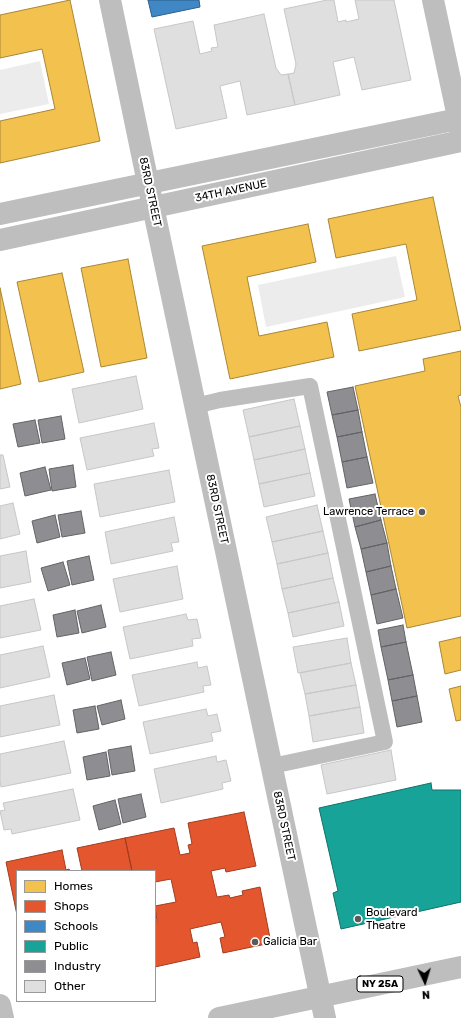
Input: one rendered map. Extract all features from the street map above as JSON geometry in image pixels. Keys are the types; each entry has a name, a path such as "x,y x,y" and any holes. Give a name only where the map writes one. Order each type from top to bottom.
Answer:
{"street":[{"name":"83RD STREET","path":"110,0 325,1018"},
{"path":"0,214 148,183 460,123 433,0"},
{"name":"34TH AVENUE","path":"0,240 461,141"},
{"name":"NY 25A","path":"219,1018 461,967"},
{"path":"0,1005 3,1018"}],"lane":[{"path":"195,406 220,400 310,386 385,742 272,766"}],"shaded area":[{"path":"40,61 49,104 0,114 0,70"},
{"path":"396,256 405,297 266,327 258,285"}],"building: Homes":[{"path":"70,0 100,141 0,163 0,121 55,109 42,49 0,58 0,15"},
{"path":"433,197 461,330 359,351 352,314 417,300 406,244 336,258 328,219"},
{"path":"308,224 316,262 247,277 259,336 327,322 334,357 230,379 202,246"},
{"path":"128,259 147,358 101,367 81,268"},
{"path":"62,273 84,372 39,382 17,282"},
{"path":"0,288 21,384 0,389"},
{"name":"Lawrence Terrace","path":"461,351 461,395 458,396 461,407 461,616 407,628 355,386 425,371 423,359"},
{"path":"461,637 461,670 445,674 439,642"},
{"path":"461,686 461,720 456,721 449,689"}],"building: Shops":[{"path":"244,812 256,866 226,872 225,868 211,871 217,897 229,895 230,898 243,895 242,891 260,887 271,943 223,953 220,938 225,937 221,922 190,929 193,943 197,942 200,957 156,967 156,906 176,902 171,879 156,882 156,870 132,870 125,838 174,828 180,855 190,853 188,845 192,844 188,823"},
{"path":"125,838 132,870 82,870 77,848"},
{"path":"62,850 66,870 16,870 16,910 6,862"}],"building: Schools":[{"path":"148,0 199,0 200,7 152,17"}],"building: Public":[{"path":"431,783 432,790 461,790 461,902 341,929 333,893 338,891 319,808"}],"building: Industry":[{"path":"353,387 358,410 332,415 327,392"},
{"path":"358,410 362,432 337,437 332,415"},
{"path":"61,416 65,439 42,443 38,420"},
{"path":"35,420 40,443 18,447 13,424"},
{"path":"362,432 367,457 342,462 337,437"},
{"path":"367,457 373,483 347,488 342,462"},
{"path":"73,465 76,487 52,491 49,469"},
{"path":"45,467 51,490 25,496 20,473"},
{"path":"375,494 381,520 355,527 349,499"},
{"path":"81,511 85,533 62,537 58,515"},
{"path":"55,515 60,537 37,543 32,521"},
{"path":"381,520 387,543 361,549 355,527"},
{"path":"387,543 391,566 366,572 361,549"},
{"path":"89,556 94,580 72,585 67,561"},
{"path":"63,562 70,585 48,591 41,568"},
{"path":"391,566 396,589 371,595 366,572"},
{"path":"396,589 403,618 377,624 371,595"},
{"path":"101,605 106,627 82,633 77,611"},
{"path":"75,610 79,633 57,637 53,615"},
{"path":"403,625 406,642 381,647 378,630"},
{"path":"406,642 413,675 388,680 381,647"},
{"path":"111,652 116,675 92,681 87,657"},
{"path":"85,658 90,679 67,685 62,663"},
{"path":"413,675 417,696 392,701 388,680"},
{"path":"417,696 422,722 397,727 392,701"},
{"path":"121,700 125,719 102,725 97,706"},
{"path":"95,706 99,729 77,733 73,710"},
{"path":"131,746 135,771 112,775 108,750"},
{"path":"106,752 110,776 87,780 83,757"},
{"path":"141,794 146,817 123,823 118,799"},
{"path":"115,800 121,824 99,830 93,806"}],"building: Other":[{"path":"327,0 334,0 338,22 346,20 346,22 359,19 355,0 394,0 411,80 362,90 354,57 333,62 340,95 295,105 288,74 294,73 296,64 284,9"},
{"path":"264,14 276,68 281,75 288,74 295,105 247,115 240,81 220,86 227,118 176,129 154,29 193,21 200,54 212,51 211,48 218,47 214,25"},
{"path":"136,376 143,409 79,423 72,389"},
{"path":"294,399 300,426 249,437 243,410"},
{"path":"154,423 159,448 152,449 154,456 87,470 80,438"},
{"path":"300,426 305,449 254,460 249,437"},
{"path":"305,449 310,473 259,484 254,460"},
{"path":"0,455 3,455 10,487 0,489"},
{"path":"169,470 175,502 100,517 94,484"},
{"path":"310,473 315,496 264,507 259,484"},
{"path":"13,503 20,534 0,539 0,506"},
{"path":"317,505 323,531 272,542 266,517"},
{"path":"174,517 179,542 171,543 173,551 111,564 105,532"},
{"path":"323,531 328,553 277,564 272,542"},
{"path":"26,551 31,582 0,588 0,556"},
{"path":"328,553 333,578 282,589 277,564"},
{"path":"177,566 183,599 120,612 113,579"},
{"path":"333,578 339,602 288,613 282,589"},
{"path":"34,599 41,630 0,638 0,606"},
{"path":"339,602 344,626 293,637 288,613"},
{"path":"186,614 188,620 197,619 201,638 192,639 193,646 130,659 123,627"},
{"path":"347,638 351,663 298,673 293,647"},
{"path":"43,646 50,677 0,688 0,655"},
{"path":"197,662 198,668 207,666 211,685 203,686 204,692 139,706 132,675"},
{"path":"351,663 356,685 305,694 300,673"},
{"path":"356,685 360,707 309,716 305,694"},
{"path":"54,695 60,725 0,737 0,706"},
{"path":"360,707 364,733 313,742 309,716"},
{"path":"206,709 208,716 217,714 221,731 211,733 213,741 150,754 143,722"},
{"path":"64,741 71,773 1,787 0,754"},
{"path":"391,750 396,780 327,794 321,765"},
{"path":"216,756 217,762 226,760 231,781 222,783 223,789 161,803 154,769"},
{"path":"73,789 80,820 12,834 11,829 4,830 0,811 5,810 3,803"}],"place":[{"name":"Lawrence Terrace","path":"422,512"},
{"name":"Boulevard Theatre","path":"358,919"},
{"name":"Galicia Bar","path":"255,942"}]}
